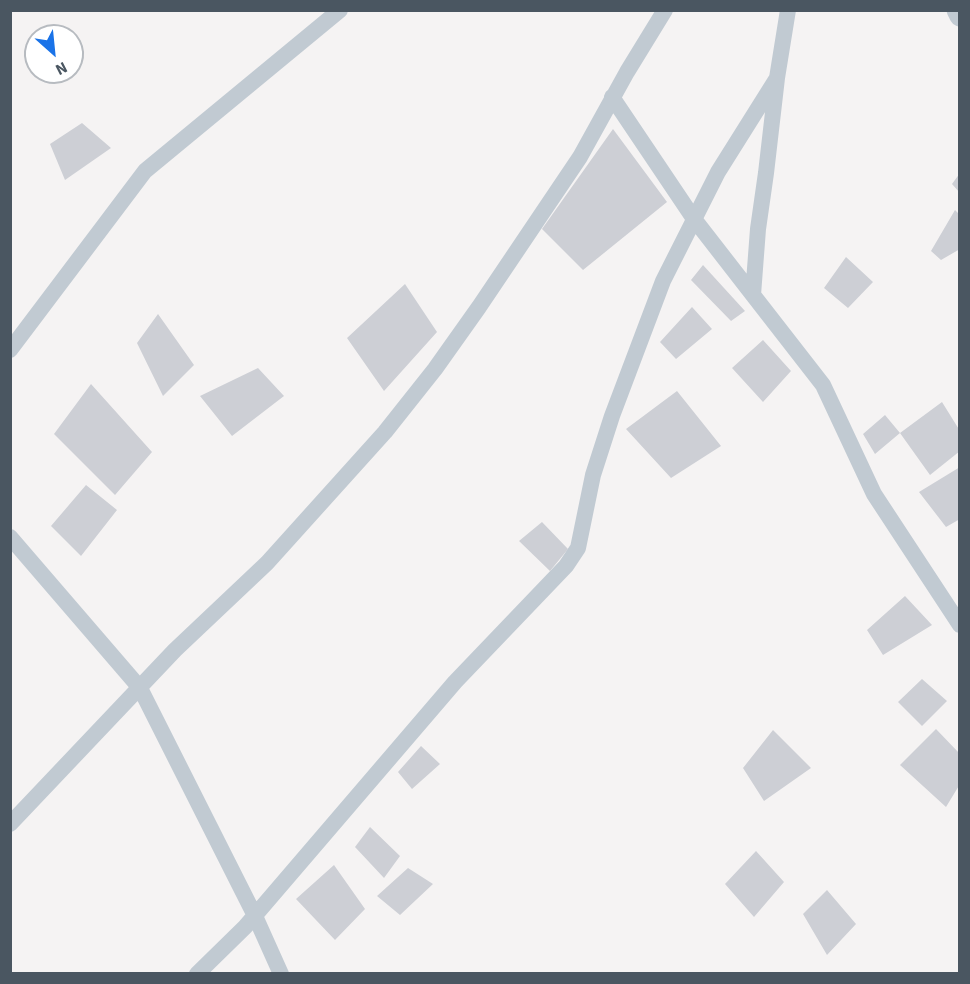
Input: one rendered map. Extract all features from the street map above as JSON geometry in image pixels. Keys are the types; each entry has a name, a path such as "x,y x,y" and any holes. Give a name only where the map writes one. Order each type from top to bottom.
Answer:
{"street":[{"path":"10,350 145,171 340,10"},
{"path":"10,824 175,650 267,563 385,432 435,369 580,157 612,97 665,10"},
{"path":"753,295 758,229 788,10"},
{"path":"957,10 960,16"},
{"path":"197,974 255,916 455,682 566,566 578,548 593,476 612,416 663,281 718,172 777,78"},
{"path":"612,97 694,219 823,385 874,494 960,625"},
{"path":"10,537 140,688 255,916 281,974"}],"building":[{"path":"82,123 111,148 65,180 50,144"},
{"path":"613,129 667,202 583,270 542,229"},
{"path":"960,173 960,193 952,184"},
{"path":"955,210 960,215 960,249 941,260 931,251"},
{"path":"846,257 873,282 848,308 824,288"},
{"path":"703,265 745,311 731,321 691,280"},
{"path":"405,284 437,332 384,391 347,338"},
{"path":"692,307 712,329 676,359 660,342"},
{"path":"158,314 194,365 163,396 137,343"},
{"path":"763,340 791,371 763,402 732,368"},
{"path":"258,368 284,396 232,436 200,396"},
{"path":"91,384 152,452 115,495 54,434"},
{"path":"677,391 721,446 671,478 626,429"},
{"path":"942,402 960,431 960,451 930,475 900,433"},
{"path":"885,415 900,433 875,454 863,434"},
{"path":"960,467 960,519 946,527 919,492"},
{"path":"86,485 117,510 81,556 51,526"},
{"path":"542,522 568,549 550,571 519,541"},
{"path":"905,596 932,625 883,655 867,630"},
{"path":"922,679 947,701 922,726 898,702"},
{"path":"936,729 960,754 960,784 946,807 900,765"},
{"path":"773,730 811,768 764,801 743,768"},
{"path":"421,746 440,764 412,789 398,772"},
{"path":"370,827 400,856 384,878 355,847"},
{"path":"756,851 784,882 754,917 725,884"},
{"path":"334,865 365,909 335,940 296,899"},
{"path":"408,868 433,884 400,915 377,896"},
{"path":"827,890 856,924 827,955 803,914"}]}
